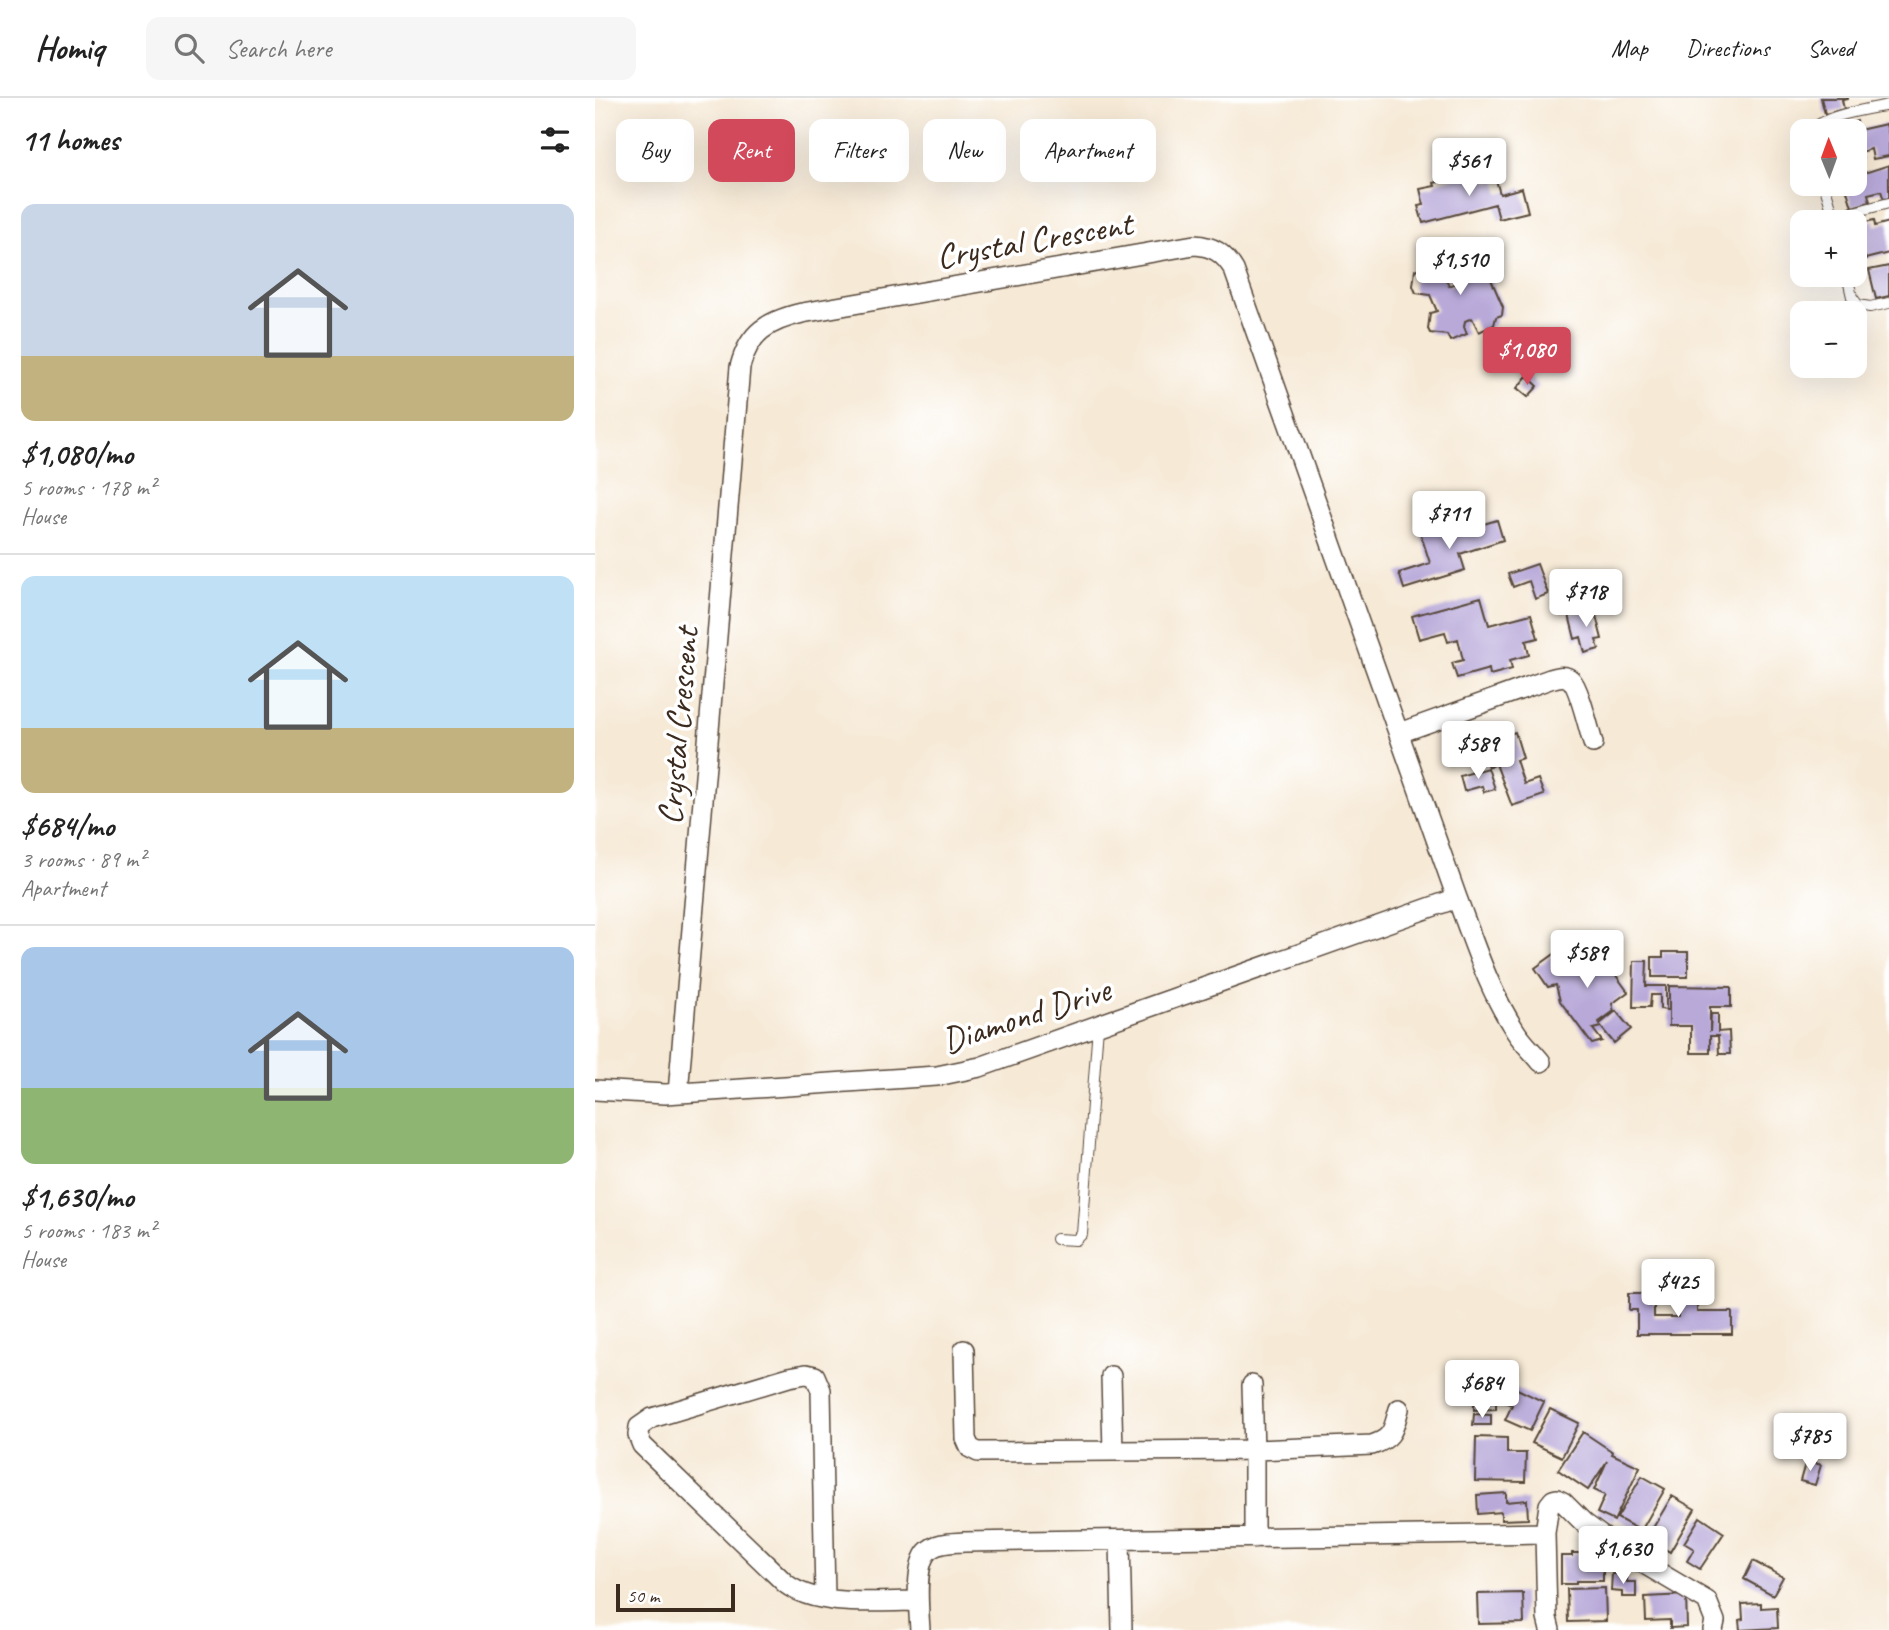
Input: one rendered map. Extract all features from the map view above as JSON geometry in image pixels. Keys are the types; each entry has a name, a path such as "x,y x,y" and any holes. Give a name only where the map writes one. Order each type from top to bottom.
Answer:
{"street":[{"name":"Crystal Crescent","path":"678,1093 740,367 750,341 772,322 802,313 1184,246 1208,247 1219,252 1234,270 1489,982 1518,1035 1541,1062"},
{"path":"1399,733 1563,676 1572,681 1577,691 1593,743"},
{"name":"Diamond Drive","path":"595,1090 678,1093 937,1076 971,1070 1457,898"},
{"path":"964,1350 966,1439 969,1448 978,1452 1254,1450 1372,1445 1384,1441 1391,1433 1399,1409"},
{"path":"825,1598 821,1390 815,1377 806,1374 789,1377 663,1415 646,1421 639,1427 638,1435 642,1445 796,1592 805,1595 825,1598 855,1601 918,1601"},
{"path":"1111,1376 1113,1451"},
{"path":"1252,1385 1254,1538"},
{"path":"1550,1630 1547,1618 1545,1533 1549,1505 1553,1500 1560,1500 1605,1539 1707,1601 1715,1621 1713,1630"},
{"path":"920,1630 918,1601 923,1560 927,1552 941,1544 1545,1533"},
{"path":"1120,1540 1122,1630"}],"lane":[{"path":"1830,119 1889,105"},
{"path":"1866,210 1889,203"},
{"path":"1850,287 1852,297 1858,305 1870,307 1889,303"},
{"path":"1056,1239 1076,1240 1082,1234 1098,1027"}],"building":[{"path":"1821,98 1848,99 1842,100 1844,109 1825,114"},
{"path":"1886,124 1889,156 1873,159 1871,149 1867,150 1867,128"},
{"path":"1889,165 1889,198 1884,200 1881,191 1868,194 1870,202 1852,207 1849,196 1867,196 1867,172"},
{"path":"1484,170 1487,182 1496,180 1500,194 1522,188 1528,212 1499,219 1495,204 1423,223 1418,206 1424,205 1420,189"},
{"path":"1874,220 1875,226 1889,222 1889,253 1867,258 1867,222"},
{"path":"1465,252 1480,254 1503,307 1502,315 1496,317 1494,325 1479,332 1472,318 1465,321 1467,334 1450,341 1447,335 1430,333 1428,329 1430,313 1437,311 1430,295 1416,293 1413,286 1415,270 1437,260 1449,286 1461,281"},
{"path":"1889,266 1889,296 1876,299 1869,270"},
{"path":"1527,376 1538,386 1528,397 1517,388"},
{"path":"1497,520 1503,540 1460,554 1465,570 1404,589 1399,573 1430,563 1420,532 1453,522 1457,532"},
{"path":"1537,564 1548,594 1535,599 1529,581 1513,587 1508,574"},
{"path":"1481,597 1489,625 1531,614 1538,638 1526,641 1529,655 1510,660 1512,669 1490,675 1489,669 1457,678 1452,663 1463,660 1458,639 1448,642 1445,632 1419,639 1412,616"},
{"path":"1594,608 1602,639 1596,640 1599,649 1585,653 1581,637 1575,639 1569,615"},
{"path":"1515,732 1523,758 1516,760 1524,784 1538,779 1544,795 1512,806 1496,764 1488,767 1480,744"},
{"path":"1488,768 1495,789 1484,792 1482,786 1464,791 1460,776"},
{"path":"1578,945 1589,961 1605,949 1617,966 1612,970 1628,992 1612,1004 1614,1011 1599,1022 1600,1024 1616,1011 1631,1029 1614,1043 1601,1027 1593,1029 1602,1041 1592,1044 1560,1001 1556,985 1548,987 1535,968 1560,950"},
{"path":"1663,952 1688,952 1688,977 1652,977 1652,957 1663,957"},
{"path":"1634,961 1647,961 1646,986 1666,986 1666,1010 1660,1009 1660,995 1651,995 1650,1007 1633,1007"},
{"path":"1669,986 1731,987 1731,1007 1710,1007 1710,1032 1711,1014 1718,1014 1718,1032 1729,1031 1730,1054 1719,1054 1718,1036 1710,1036 1710,1053 1691,1053 1691,1026 1669,1026"},
{"path":"1629,1293 1654,1293 1654,1317 1678,1317 1678,1302 1697,1302 1697,1312 1732,1312 1732,1334 1637,1334 1637,1310 1629,1310"},
{"path":"1474,1375 1496,1375 1496,1409 1474,1410"},
{"path":"1511,1386 1544,1402 1530,1431 1505,1420 1512,1405 1504,1402"},
{"path":"1550,1409 1579,1423 1562,1457 1532,1443"},
{"path":"1474,1414 1491,1415 1491,1425 1473,1425"},
{"path":"1583,1432 1613,1452 1612,1454 1640,1467 1614,1521 1597,1513 1605,1495 1594,1490 1607,1461 1588,1490 1558,1470"},
{"path":"1476,1437 1507,1438 1507,1453 1526,1453 1525,1482 1475,1481"},
{"path":"1806,1460 1821,1465 1815,1485 1800,1481"},
{"path":"1642,1476 1665,1489 1641,1531 1617,1518"},
{"path":"1506,1493 1506,1502 1527,1500 1528,1519 1501,1520 1501,1512 1478,1514 1477,1495"},
{"path":"1672,1496 1695,1509 1670,1552 1647,1538"},
{"path":"1700,1517 1724,1533 1700,1569 1687,1561 1694,1549 1684,1543"},
{"path":"1572,1553 1603,1553 1603,1581 1561,1584 1561,1556 1572,1556"},
{"path":"1753,1561 1783,1577 1773,1595 1744,1579"},
{"path":"1612,1574 1627,1574 1627,1582 1636,1582 1636,1597 1622,1597 1622,1592 1611,1591"},
{"path":"1605,1588 1606,1621 1568,1622 1567,1589"},
{"path":"1523,1593 1524,1623 1478,1624 1477,1594"},
{"path":"1686,1595 1687,1627 1670,1628 1670,1620 1646,1621 1645,1597"},
{"path":"1761,1603 1761,1608 1777,1607 1778,1628 1740,1630 1739,1620 1743,1619 1742,1604"}]}
